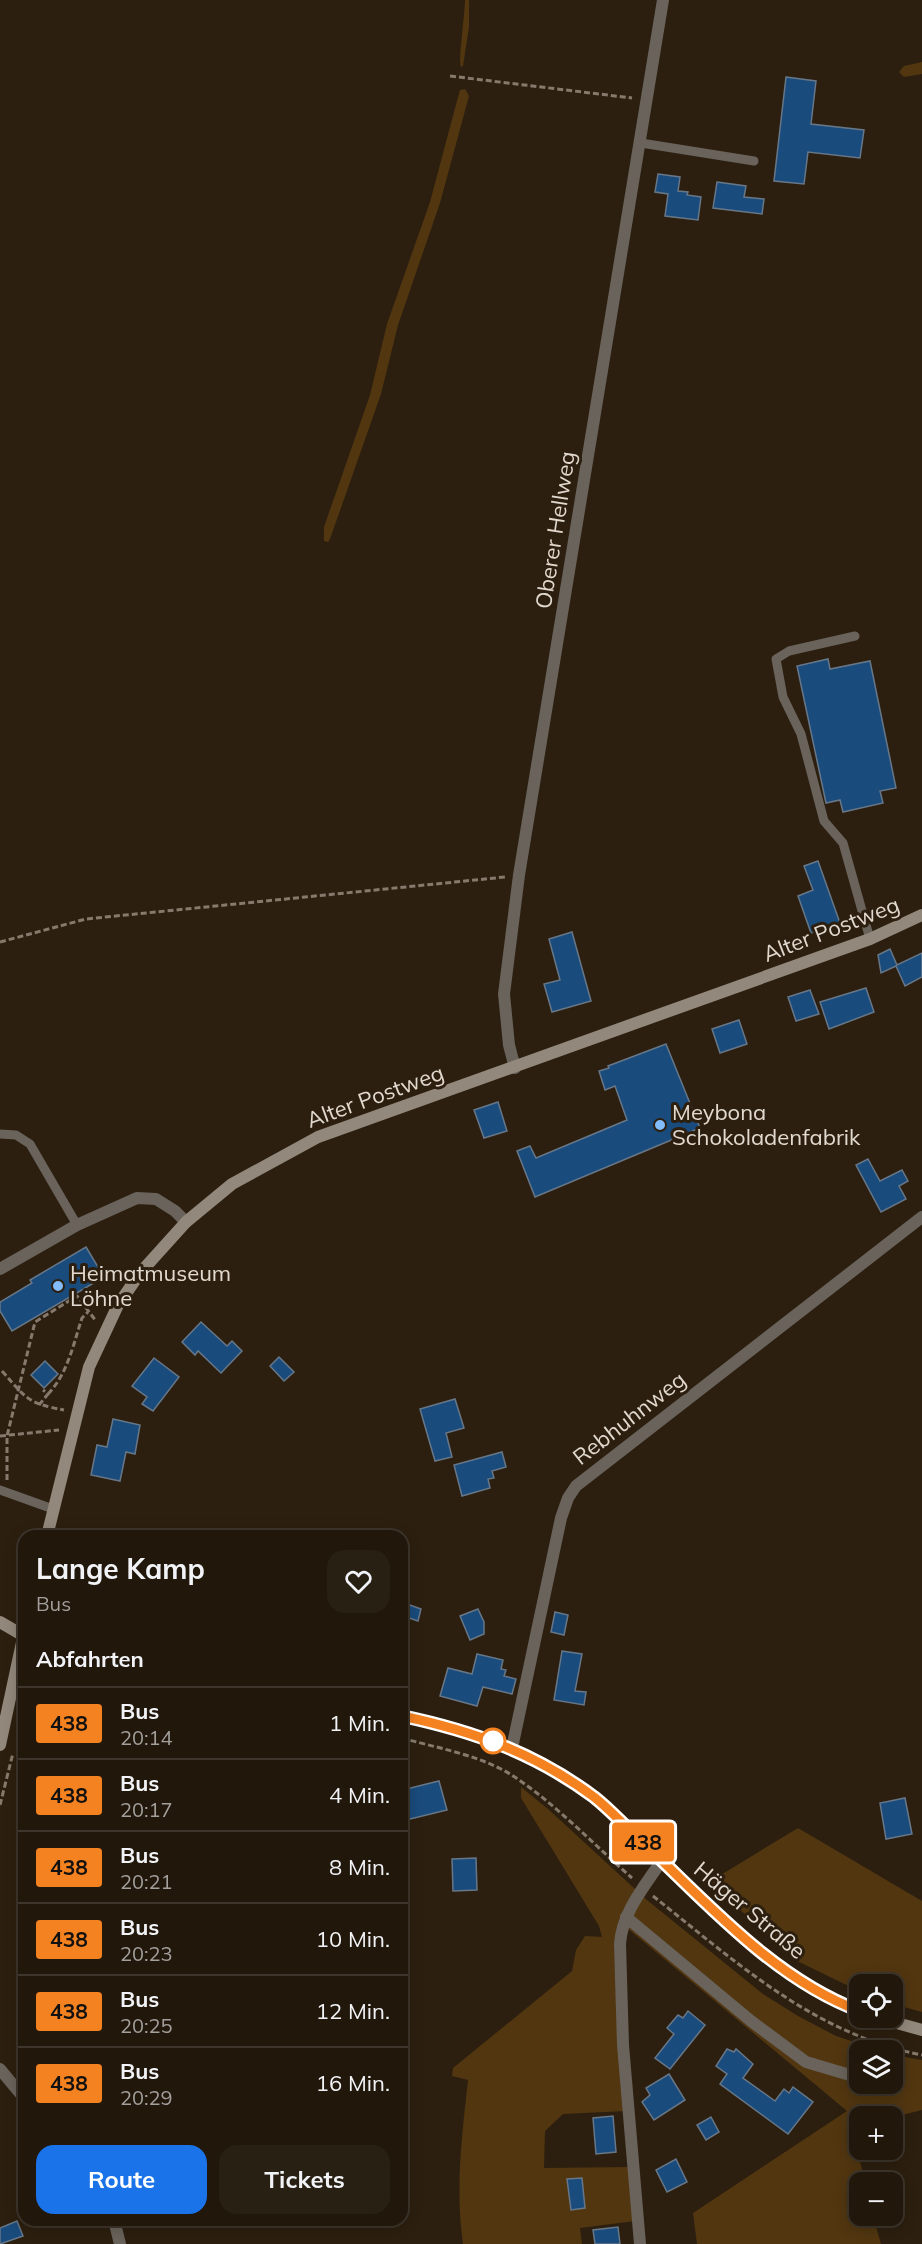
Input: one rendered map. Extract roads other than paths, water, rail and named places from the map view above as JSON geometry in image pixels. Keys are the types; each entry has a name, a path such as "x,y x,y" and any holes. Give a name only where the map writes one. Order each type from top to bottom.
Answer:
{"street":[{"name":"Oberer Hellweg","path":"515,1068 509,1045 504,994 519,875 663,0"},
{"name":"Alter Postweg","path":"48,1530 90,1367 118,1305 140,1273 186,1222 232,1184 318,1137 870,939 922,915"},
{"path":"0,1269 77,1225 137,1198 156,1199 175,1211 186,1222"},
{"name":"Rebhuhnweg","path":"512,1748 561,1518 568,1498 576,1486 922,1217"},
{"path":"0,1622 18,1632"},
{"path":"0,1744 18,1662"},
{"name":"Häger Straße","path":"408,1717 472,1733 512,1748 553,1770 594,1798 663,1860 710,1908 785,1969 817,1990 849,2006"},
{"path":"640,2244 623,2045 620,1944 621,1928 626,1917 663,1860"},
{"path":"626,1917 751,2021 806,2062 849,2075"},
{"path":"903,2025 922,2030"},
{"path":"0,2069 18,2091"},
{"path":"116,2226 120,2244"}],"lane":[{"path":"641,143 754,161"},
{"path":"855,636 789,651 776,659 783,697 801,734 824,821 843,843 870,939"},
{"path":"0,1134 16,1135 30,1144 77,1225"},
{"path":"2,1490 53,1509"}],"place":[{"name":"Meybona Schokoladenfabrik","path":"660,1125"},
{"name":"Heimatmuseum Löhne","path":"58,1286"}]}
